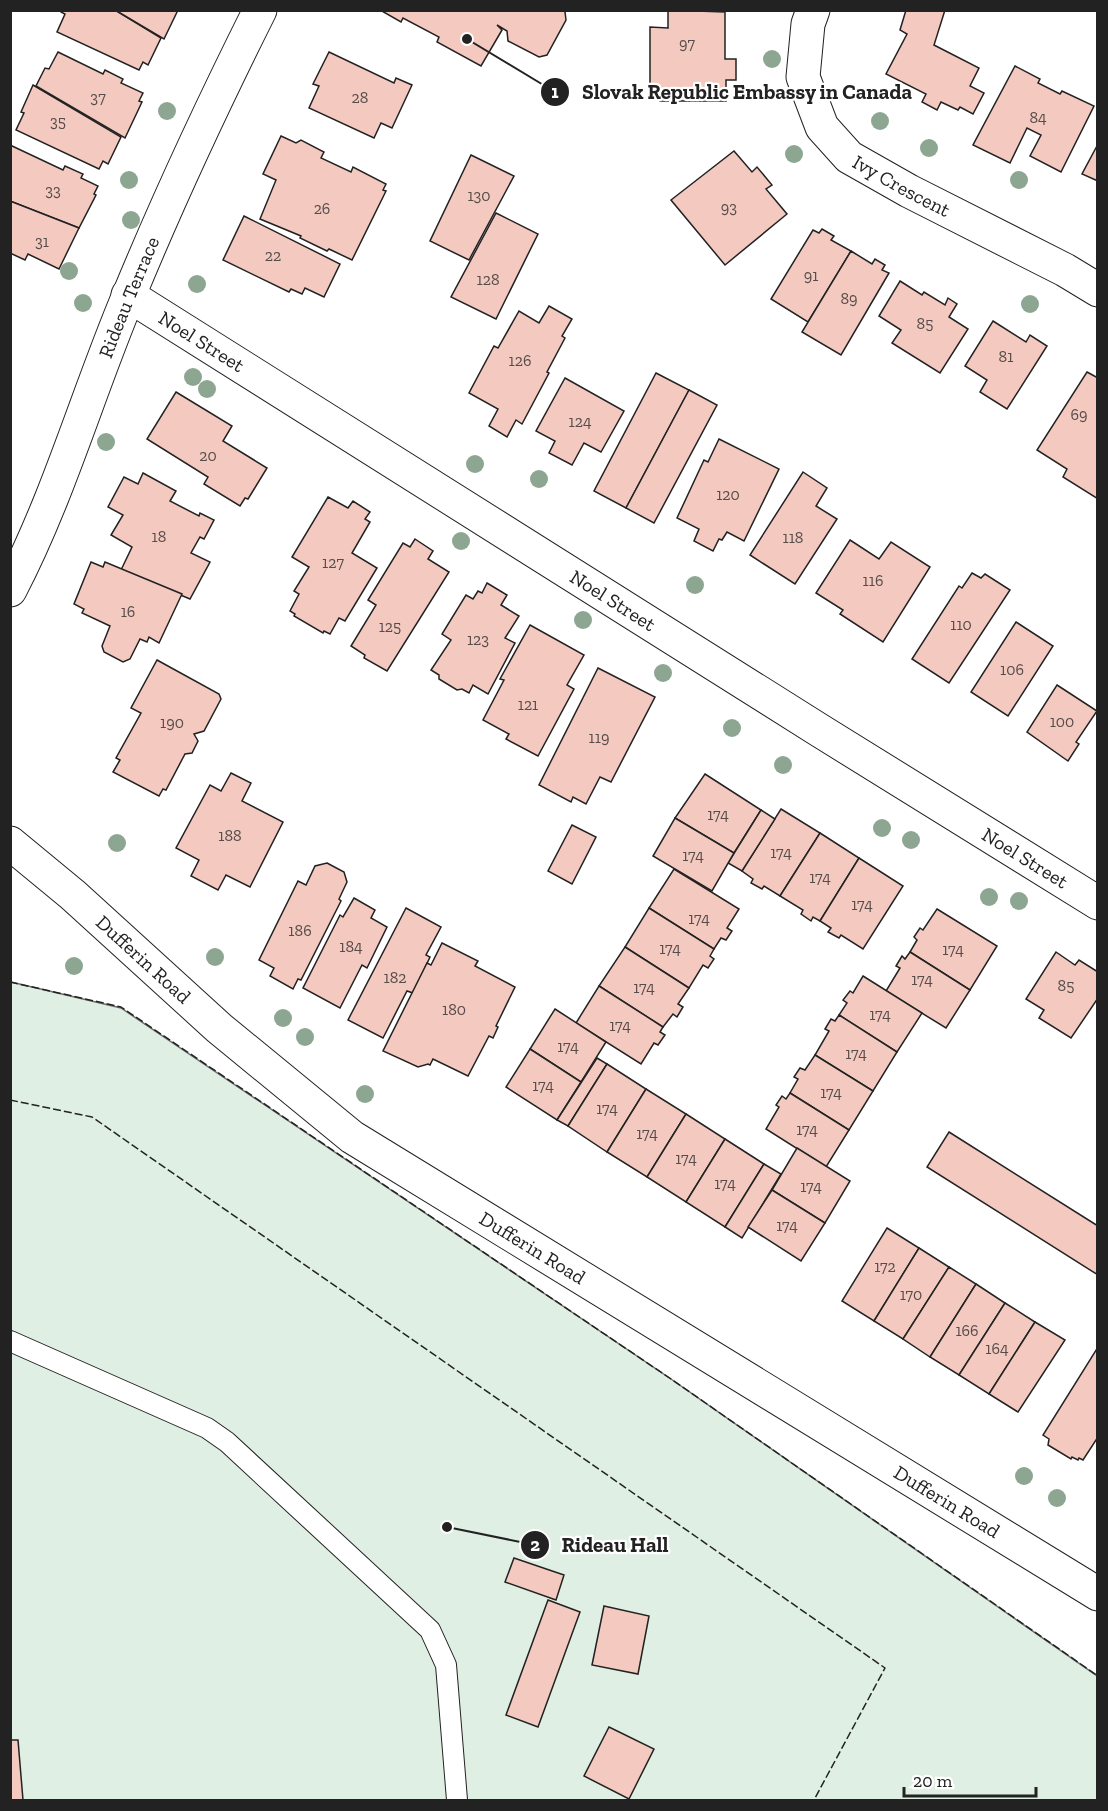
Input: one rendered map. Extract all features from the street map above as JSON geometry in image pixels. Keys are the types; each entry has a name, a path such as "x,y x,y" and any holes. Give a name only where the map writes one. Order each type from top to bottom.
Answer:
{"street":[{"name":"Rideau Terrace","path":"10,590 42,520 128,295 215,100 260,10"},
{"name":"Ivy Crescent","path":"813,10 808,24 803,77 822,127 849,157 909,191 1065,270 1098,290"},
{"name":"Noel Street","path":"128,295 1098,903"},
{"name":"Dufferin Road","path":"10,843 73,895 219,1028 352,1137 1098,1594"}],"lane":[{"path":"10,1341 213,1433 227,1442 430,1630 446,1665 457,1800"}],"green space":[{"path":"11,982 121,1008 671,1379 1097,1676 1097,1800 11,1800"}],"building":[{"path":"61,10 115,10 161,38 148,65 143,62 139,70 57,32 65,14"},
{"path":"115,10 178,10 164,39"},
{"path":"380,10 562,10 565,12 566,20 547,55 539,57 508,41 507,31 497,25 502,30 481,66 437,42 439,37 403,18 401,22"},
{"path":"668,10 725,12 725,59 736,59 736,80 726,80 726,101 660,101 660,97 650,97 650,27 668,28"},
{"path":"906,10 945,10 934,45 979,68 970,86 984,93 973,114 960,107 958,110 941,102 937,110 922,102 926,94 886,74 907,34 900,30"},
{"path":"58,52 103,74 105,70 123,79 121,83 143,93 139,101 142,102 125,138 36,86 45,68 49,69"},
{"path":"329,52 394,83 396,78 412,85 392,128 381,123 374,138 309,108 319,86 313,84"},
{"path":"1015,66 1040,79 1038,83 1060,94 1062,91 1094,106 1061,172 1030,156 1041,135 1027,128 1010,163 973,145"},
{"path":"33,85 121,137 108,164 103,161 99,169 16,130"},
{"path":"281,136 296,143 301,140 324,152 321,158 351,172 353,167 386,184 383,190 386,191 352,260 329,249 327,251 300,238 301,236 260,219 276,180 263,174"},
{"path":"1098,144 1098,181 1082,174"},
{"path":"10,145 63,170 65,166 83,174 81,178 98,186 94,194 96,195 79,228 10,201"},
{"path":"734,151 752,172 757,167 772,185 766,189 787,214 725,265 671,200"},
{"path":"471,155 514,176 469,260 430,241"},
{"path":"10,201 79,228 59,269 28,254 25,260 10,253"},
{"path":"496,213 538,234 496,319 451,297"},
{"path":"244,216 340,264 324,297 305,288 302,294 291,289 289,292 223,260"},
{"path":"822,229 834,236 831,240 851,251 808,322 771,299 813,230 819,233"},
{"path":"851,251 872,264 875,259 885,265 882,270 889,273 841,355 802,332"},
{"path":"900,281 922,295 924,292 945,305 948,298 957,304 949,317 968,329 940,373 892,343 901,330 879,316"},
{"path":"549,306 572,319 562,336 565,338 547,372 549,373 522,424 516,420 507,437 489,426 498,409 469,393 494,346 498,348 519,311 539,323"},
{"path":"993,321 1026,342 1030,335 1047,346 1007,409 980,392 987,380 965,366"},
{"path":"1087,372 1098,378 1098,499 1063,477 1067,469 1037,450"},
{"path":"656,373 689,390 626,508 594,491"},
{"path":"565,378 624,411 601,452 584,443 572,465 549,453 555,441 536,431"},
{"path":"689,390 717,405 654,523 626,508"},
{"path":"176,392 232,426 223,441 267,468 248,499 245,498 240,506 204,484 208,477 147,439"},
{"path":"719,439 779,469 744,541 727,532 722,540 719,539 713,551 694,541 699,529 677,518 704,460 708,462"},
{"path":"803,472 827,488 816,506 837,519 795,584 750,555"},
{"path":"143,473 176,491 170,501 199,516 200,513 214,520 204,539 200,537 191,553 210,562 190,599 121,570 132,547 111,535 123,515 108,507 124,477 138,484"},
{"path":"328,497 348,508 353,501 370,512 365,519 370,522 352,553 377,568 345,621 339,618 330,634 324,631 323,633 294,616 295,614 290,611 299,594 294,591 309,567 292,557"},
{"path":"415,539 433,551 428,559 449,572 387,671 364,658 365,655 351,646 376,605 368,600 403,543 410,547"},
{"path":"850,540 879,559 891,542 930,567 883,642 840,614 843,610 816,593"},
{"path":"91,562 103,567 105,562 182,594 159,643 149,637 147,642 140,639 130,659 123,662 104,652 102,646 110,626 82,613 84,609 74,604"},
{"path":"972,573 981,578 985,574 1010,590 949,683 912,659 959,586 962,588"},
{"path":"487,583 507,595 501,605 519,616 505,638 515,643 488,694 473,685 469,693 462,689 457,690 439,679 439,675 431,670 451,640 442,634 466,595 473,599 478,591 482,593"},
{"path":"1016,622 1053,646 1008,716 971,692"},
{"path":"530,625 584,655 567,685 574,689 538,756 506,739 509,734 483,720 504,680 500,679"},
{"path":"157,660 219,694 221,699 204,731 194,734 198,741 192,753 185,754 166,790 163,789 159,796 113,772 120,760 116,758 141,713 131,708"},
{"path":"598,668 655,697 611,782 600,777 586,804 573,797 571,802 539,785"},
{"path":"1057,685 1097,711 1076,742 1079,744 1068,761 1027,732"},
{"path":"231,773 251,783 242,801 283,822 250,887 226,875 218,890 191,876 199,860 176,848 210,785 221,791"},
{"path":"705,774 761,810 734,853 675,818"},
{"path":"781,809 820,833 780,896 764,886 762,889 751,883 753,879 742,871"},
{"path":"761,810 775,819 742,871 728,863"},
{"path":"675,818 734,853 712,891 653,856"},
{"path":"572,825 596,837 572,884 548,871"},
{"path":"820,833 859,858 820,921 813,917 811,921 801,914 803,910 780,896"},
{"path":"859,858 903,886 863,949 841,935 839,938 828,932 831,928 820,921"},
{"path":"327,863 344,872 347,882 339,899 341,901 301,980 298,979 293,989 270,976 274,968 259,960 298,881 306,885 315,866"},
{"path":"674,869 739,909 727,928 732,931 726,940 721,938 714,949 649,908"},
{"path":"354,898 375,910 371,918 387,927 367,968 362,965 340,1008 303,988 340,915 343,917"},
{"path":"406,908 441,927 426,955 430,957 413,993 407,991 383,1038 348,1020"},
{"path":"649,908 714,949 710,956 714,959 708,968 703,965 689,988 625,947"},
{"path":"937,909 997,946 970,990 910,952 917,940 914,937 920,928 923,930"},
{"path":"442,943 478,961 475,966 515,987 496,1026 498,1027 493,1038 489,1036 468,1076 433,1059 430,1065 418,1067 383,1051 427,963 431,965"},
{"path":"625,947 689,988 678,1004 683,1007 677,1017 673,1014 663,1027 599,986"},
{"path":"910,952 970,990 946,1028 886,991 900,968 896,966 902,956 905,959"},
{"path":"1056,952 1075,965 1079,960 1098,972 1098,998 1071,1038 1039,1018 1044,1010 1026,999"},
{"path":"863,976 922,1013 897,1052 839,1015 847,1003 843,1000 850,991 853,993"},
{"path":"599,986 663,1027 660,1032 665,1035 658,1045 654,1043 641,1064 576,1023"},
{"path":"555,1009 606,1042 581,1082 530,1049"},
{"path":"839,1015 897,1052 873,1091 815,1055 829,1031 825,1029 831,1019 835,1021"},
{"path":"530,1049 581,1082 557,1120 506,1087"},
{"path":"815,1055 873,1091 849,1130 790,1093 798,1079 794,1077 800,1068 805,1070"},
{"path":"597,1058 607,1064 568,1126 557,1120"},
{"path":"607,1064 646,1089 607,1152 568,1126"},
{"path":"646,1089 686,1114 647,1177 607,1152"},
{"path":"790,1093 849,1130 826,1167 766,1129 779,1107 776,1105 782,1096 786,1099"},
{"path":"686,1114 725,1139 686,1202 647,1177"},
{"path":"949,1132 1098,1226 1098,1275 927,1167"},
{"path":"725,1139 764,1164 725,1227 686,1202"},
{"path":"797,1148 850,1181 825,1223 772,1190"},
{"path":"764,1164 781,1174 742,1238 725,1227"},
{"path":"772,1190 825,1223 801,1261 748,1227"},
{"path":"887,1228 919,1248 874,1321 842,1301"},
{"path":"919,1248 949,1267 903,1339 874,1321"},
{"path":"949,1267 976,1284 930,1357 903,1339"},
{"path":"976,1284 1005,1303 959,1375 930,1357"},
{"path":"1005,1303 1035,1322 989,1394 959,1375"},
{"path":"1035,1322 1065,1340 1018,1412 989,1394"},
{"path":"1098,1347 1098,1437 1083,1460 1072,1457 1071,1459 1048,1445 1049,1439 1043,1435"},
{"path":"514,1558 564,1575 556,1600 505,1582"},
{"path":"548,1600 580,1612 538,1727 506,1715"},
{"path":"604,1606 649,1616 638,1674 592,1665"},
{"path":"609,1727 654,1749 629,1799 584,1776"},
{"path":"10,1740 18,1740 23,1800 10,1800"}],"fence":[{"path":"10,982 121,1007 671,1379 1098,1676"},
{"path":"10,1100 92,1117 885,1668 814,1800"}],"place":[{"name":"Slovak Republic Embassy in Canada","path":"467,39"},
{"name":"Rideau Hall","path":"447,1527"}]}
